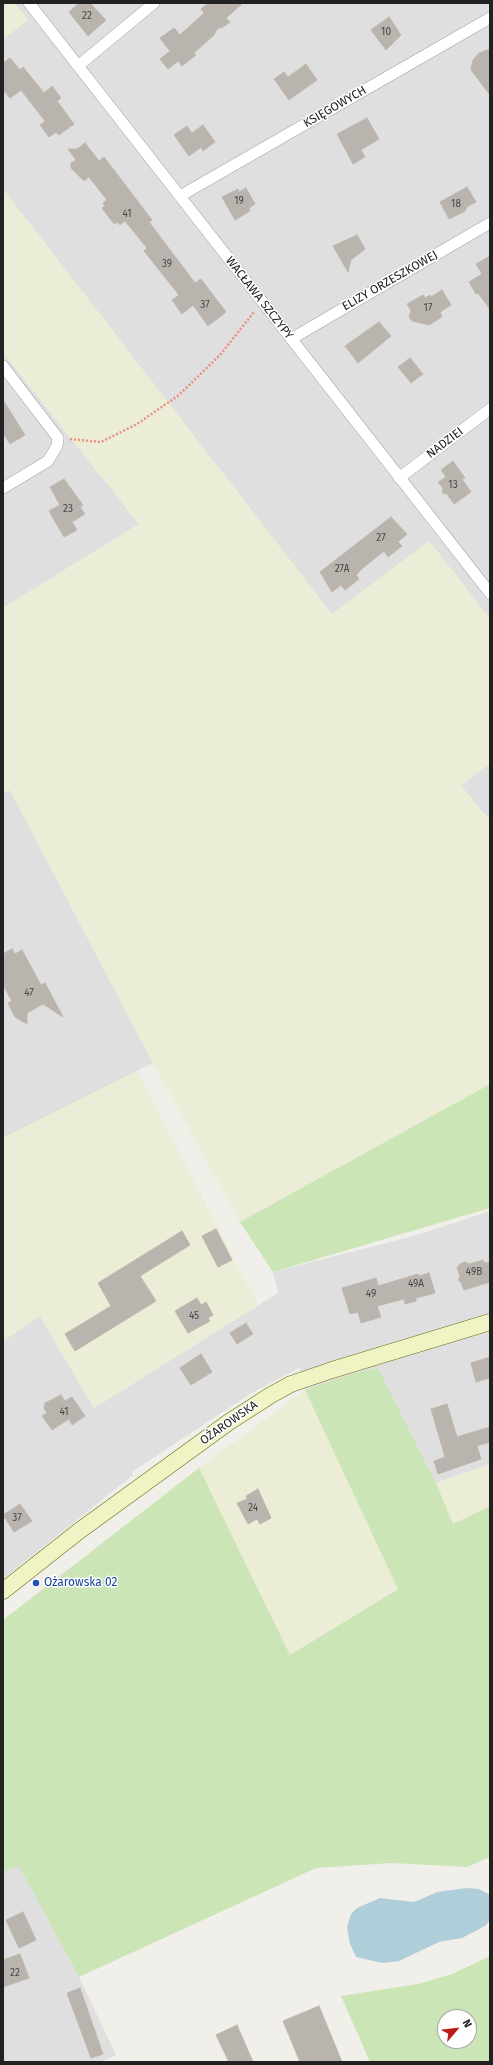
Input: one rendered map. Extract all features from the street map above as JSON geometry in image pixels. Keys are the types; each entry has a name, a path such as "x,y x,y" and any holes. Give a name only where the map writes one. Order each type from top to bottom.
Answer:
{"main road":[{"name":"OŻAROWSKA","path":"3,1591 79,1531 229,1422 271,1394 291,1384 332,1370 490,1322"}],"street":[{"name":"WACŁAWA SZCZYPY","path":"29,3 261,302 490,593"},
{"path":"78,66 154,3"},
{"name":"KSIĘGOWYCH","path":"180,196 490,18"},
{"name":"ELIZY ORZESZKOWEJ","path":"291,339 490,223"},
{"path":"3,366 58,438 57,446 48,461 3,488"},
{"name":"NADZIEI","path":"399,478 490,408"}],"path":[{"path":"58,438 101,442 143,420 179,395 220,355 261,302"}],"shaded area":[{"path":"14,3 490,3 490,619 429,541 332,615 3,189 3,39 28,20"},
{"path":"3,353 139,524 3,608"},
{"path":"490,763 490,821 461,786"},
{"path":"10,790 153,1063 3,1138 3,793"},
{"path":"490,1211 490,1464 436,1483 378,1369 305,1390 299,1368 250,1394 132,1472 133,1475 3,1579 3,1341 40,1316 94,1408 278,1293 273,1272 417,1235"},
{"path":"19,1865 79,1977 116,2055 101,2062 3,2062 3,1872"}],"green space":[{"path":"3,3 14,3 28,20 3,39"},
{"path":"3,189 332,614 429,541 490,619 490,763 461,786 490,821 490,1084 240,1222 153,1063 10,790 3,793 3,608 139,524 3,353"},
{"path":"137,1071 258,1305 94,1408 40,1316 3,1341 3,1138"},
{"path":"490,1084 490,1208 273,1272 240,1222"},
{"path":"378,1368 436,1483 453,1524 490,1506 490,1857 467,1867 391,1863 316,1868 79,1977 19,1866 3,1872 3,1620 199,1468 290,1655 398,1589 305,1390 355,1373"},
{"path":"305,1390 398,1588 290,1655 199,1468"},
{"path":"490,1464 490,1506 453,1524 436,1483"},
{"path":"490,1956 490,2062 370,2062 341,1996 418,1984 452,1974"}],"water":[{"path":"466,1888 479,1889 490,1895 490,1920 485,1926 462,1938 439,1942 399,1961 382,1963 356,1957 350,1944 347,1927 351,1914 357,1908 380,1898 414,1902 437,1892"}],"building":[{"path":"79,3 90,3 106,20 88,36 69,12"},
{"path":"208,3 243,3 226,18 230,22 217,29 214,35 194,53 196,55 182,66 178,61 168,69 160,59 170,51 160,38 174,28 180,35 204,13 201,9"},
{"path":"389,17 401,35 386,50 371,30"},
{"path":"490,49 490,95 471,70 473,60 479,53"},
{"path":"10,58 20,70 23,67 44,93 52,86 61,98 57,101 74,124 59,135 56,132 49,137 40,125 45,121 21,90 10,98 3,90 3,63"},
{"path":"306,64 317,80 289,100 274,79 284,72 288,77"},
{"path":"367,118 379,139 361,150 365,157 353,164 337,134"},
{"path":"203,125 215,142 203,151 201,147 189,156 174,135 187,126 192,133"},
{"path":"85,143 99,161 104,157 152,220 149,222 195,283 201,279 226,312 208,326 193,305 182,314 172,300 179,295 144,251 147,248 125,221 120,225 117,222 114,224 102,208 105,206 103,203 107,200 89,177 84,181 71,168 71,163 76,160 68,149 77,149"},
{"path":"467,187 476,202 468,206 465,211 449,219 440,202"},
{"path":"246,188 255,204 249,208 250,211 235,220 222,197 238,189 239,192"},
{"path":"357,235 365,249 351,260 348,272 333,246"},
{"path":"490,256 490,309 478,293 476,294 469,282 482,274 476,264"},
{"path":"442,290 451,305 440,312 442,317 429,325 412,321 409,317 411,310 407,304 423,295 425,298 430,295 431,297"},
{"path":"379,322 391,336 358,363 345,346"},
{"path":"410,358 423,374 411,383 398,367"},
{"path":"3,400 25,435 10,444 3,433"},
{"path":"453,461 465,478 462,479 471,492 454,504 447,494 442,493 443,488 438,482 446,477 441,470"},
{"path":"64,479 83,505 80,507 85,514 72,522 77,530 64,537 49,511 60,505 50,487"},
{"path":"391,517 407,534 398,542 402,546 388,557 384,551 356,575 359,579 345,590 341,585 332,592 320,572"},
{"path":"12,949 15,954 22,950 41,985 45,983 63,1017 43,1004 27,1013 27,1024 15,1017 8,1003 12,1001 3,985 3,954"},
{"path":"216,1229 232,1260 218,1267 202,1236"},
{"path":"182,1231 190,1245 140,1276 156,1301 75,1351 65,1334 111,1306 98,1283"},
{"path":"483,1260 484,1263 490,1262 490,1282 464,1290 461,1282 458,1280 460,1276 457,1268 460,1264 465,1262 469,1264"},
{"path":"429,1273 435,1293 416,1298 416,1301 405,1304 404,1299 377,1306 381,1317 361,1323 358,1312 350,1314 342,1288 376,1278 378,1286 418,1274 419,1276"},
{"path":"197,1298 201,1305 206,1302 213,1315 208,1318 210,1321 188,1333 175,1311"},
{"path":"246,1323 253,1334 237,1344 230,1333"},
{"path":"201,1354 212,1372 191,1385 180,1368"},
{"path":"490,1357 490,1378 476,1382 471,1363"},
{"path":"61,1395 65,1401 72,1397 85,1416 72,1425 69,1419 52,1430 42,1416 47,1413 44,1408 45,1403"},
{"path":"447,1404 457,1437 490,1427 490,1442 477,1446 481,1459 438,1474 434,1461 445,1457 431,1409"},
{"path":"258,1489 271,1518 260,1524 257,1519 248,1524 237,1503 247,1499 246,1496"},
{"path":"20,1504 32,1521 14,1532 3,1515"},
{"path":"23,1912 36,1940 19,1948 6,1920"},
{"path":"20,1954 29,1978 3,1987 3,1960"},
{"path":"80,1988 103,2054 91,2058 67,1993"},
{"path":"319,2006 342,2062 300,2062 283,2021"},
{"path":"237,2025 253,2062 229,2062 216,2035"}],"place":[{"name":"Ożarowska 02","path":"36,1583"}]}
